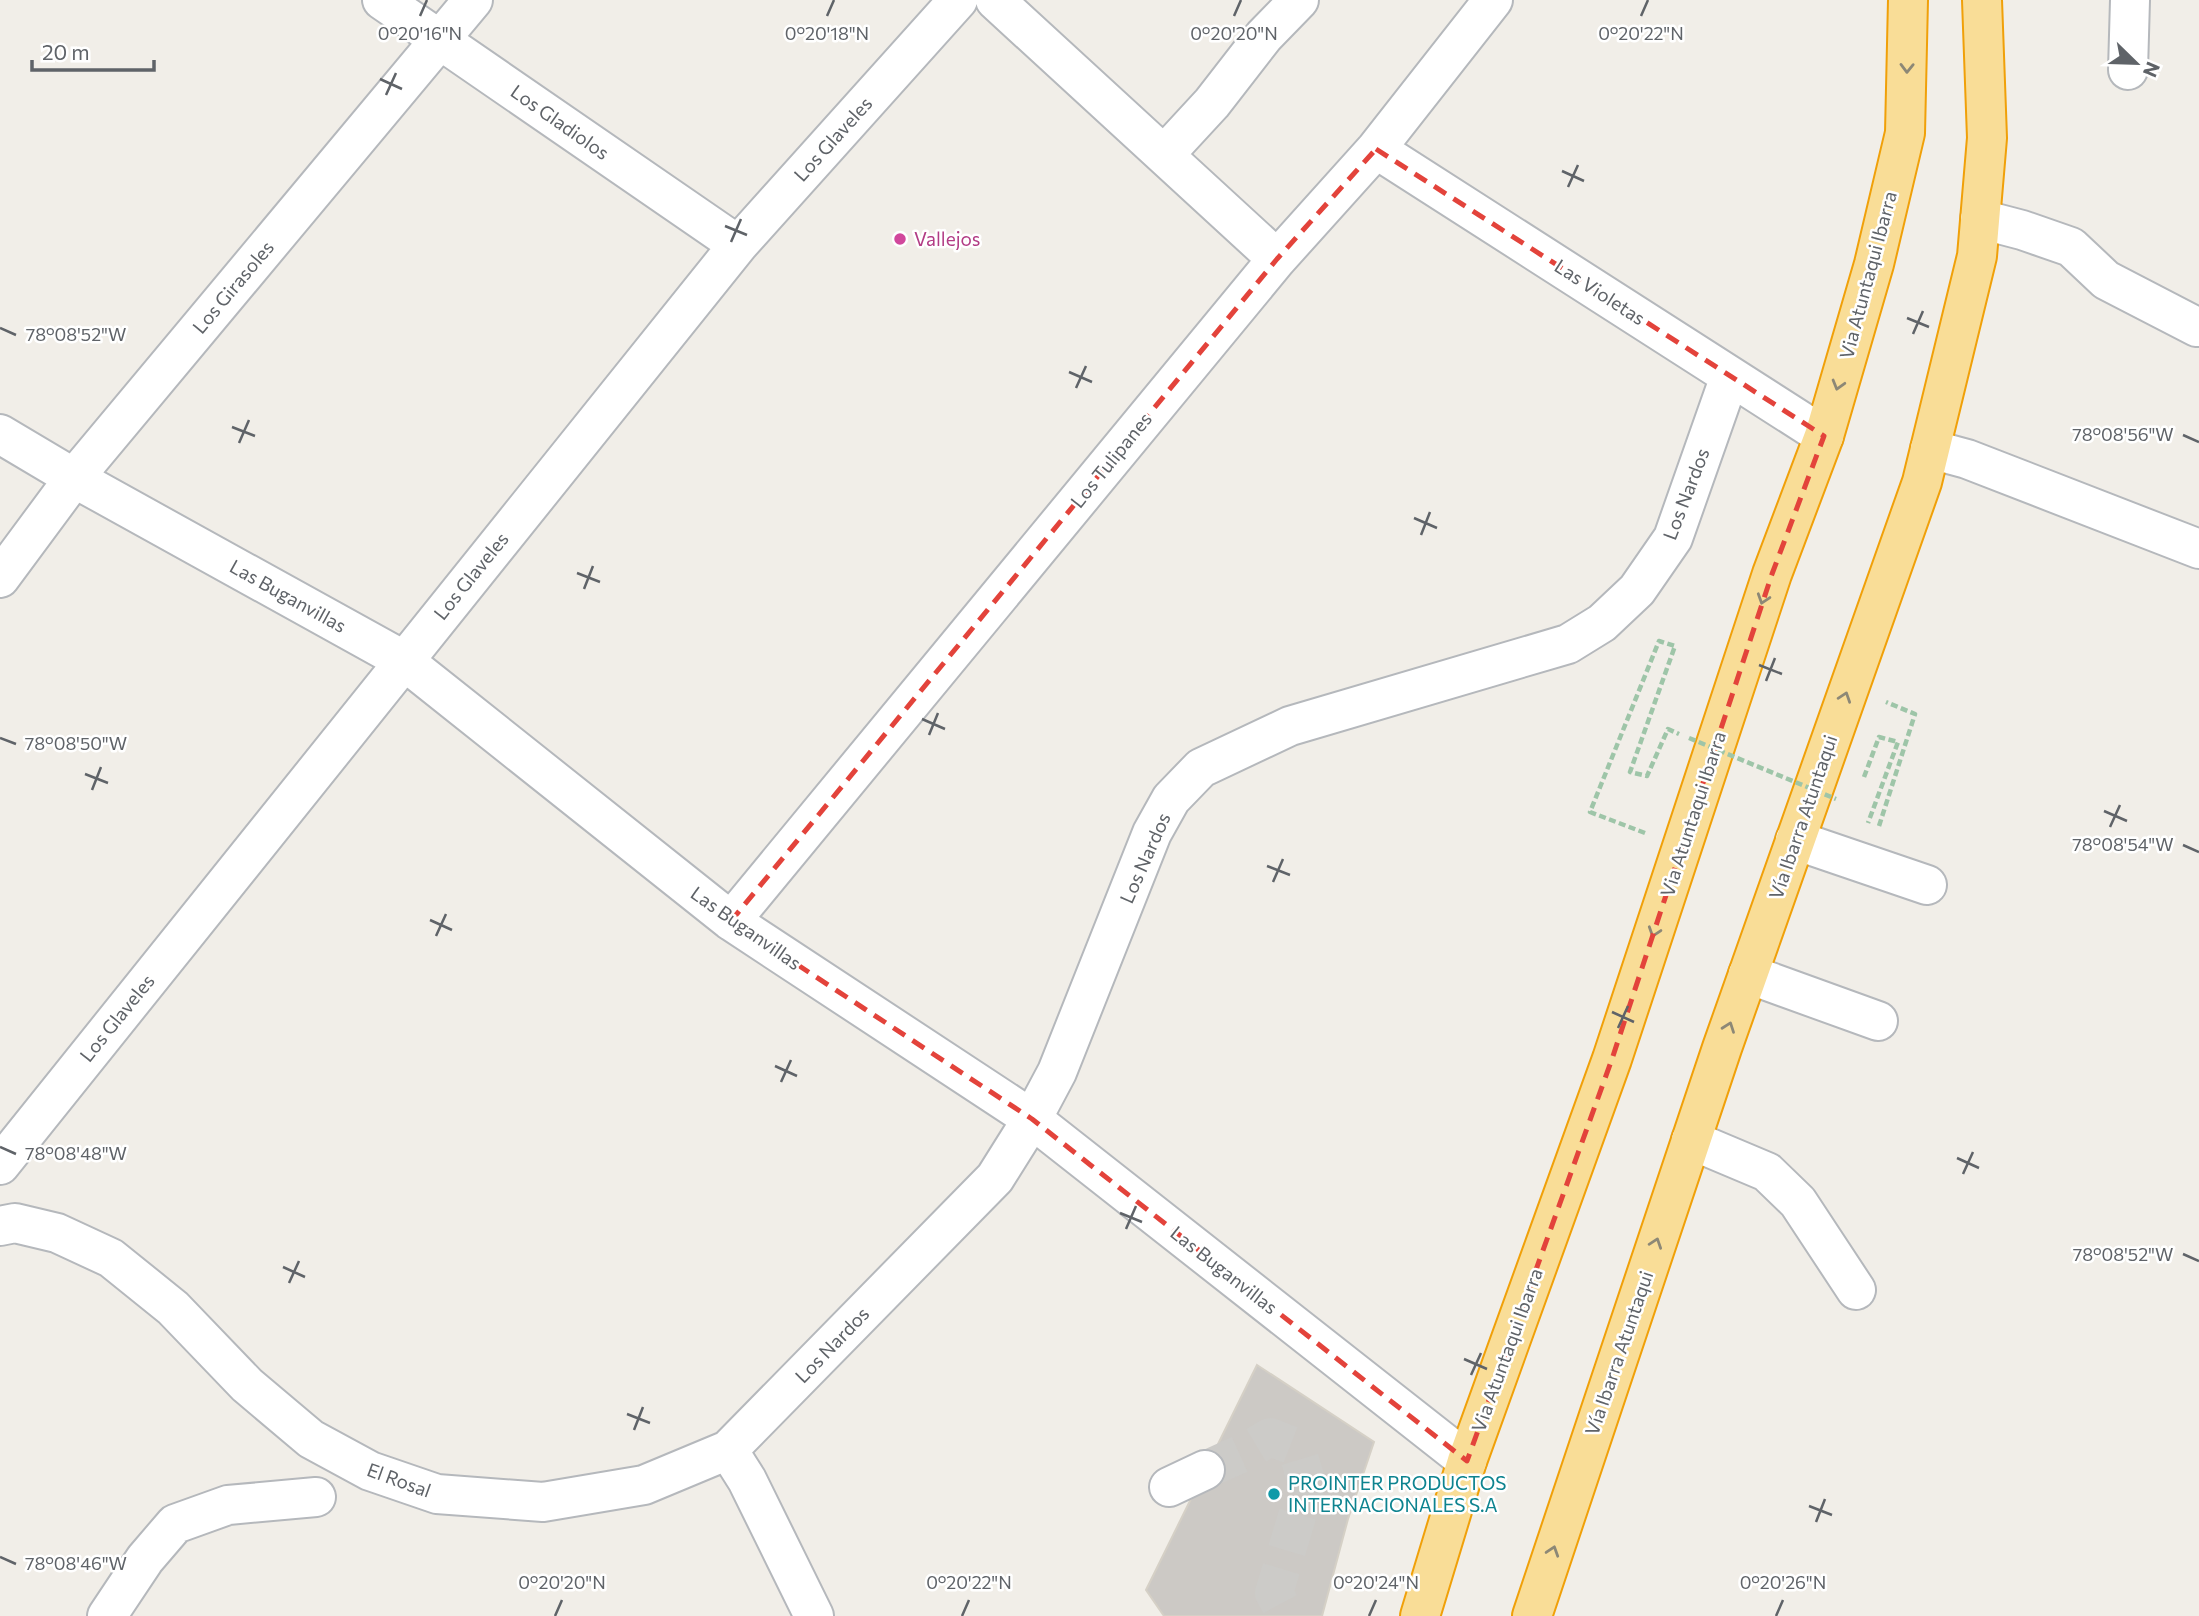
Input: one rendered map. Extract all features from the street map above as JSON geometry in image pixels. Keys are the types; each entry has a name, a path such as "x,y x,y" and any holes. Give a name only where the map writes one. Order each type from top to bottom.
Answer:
{"highway":[{"name":"Via Atuntaqui Ibarra","path":"1420,1616 1467,1461 1612,1059 1772,574 1824,436 1874,264 1905,133 1908,0"},
{"name":"Vía Ibarra Atuntaqui","path":"1532,1616 1748,974 1922,482 1977,256 1987,138 1982,0"}],"street":[{"name":"Los Gladiolos","path":"382,0 738,245"},
{"name":"Los Girasoles","path":"0,578 74,478 473,0"},
{"name":"Los Glaveles","path":"0,1165 738,245 958,0"},
{"path":"995,0 1277,259"},
{"path":"1164,155 1212,103 1264,36 1299,0"},
{"name":"Los Tulipanes","path":"731,921 1277,259 1376,149 1493,0"},
{"path":"2128,70 2130,0"},
{"name":"Las Violetas","path":"1376,149 1824,436"},
{"path":"1980,219 2071,247 2106,281 2197,327"},
{"name":"Los Nardos","path":"729,1450 995,1178 1032,1119 1057,1072 1152,833 1171,799 1200,768 1290,726 1568,644 1602,623 1637,590 1673,538 1730,376"},
{"name":"Las Buganvillas","path":"0,434 74,478 403,660 731,921 1032,1119 1467,1461"},
{"path":"1930,449 1967,459 2199,549"},
{"path":"1795,840 1927,885"},
{"path":"1748,974 1878,1021"},
{"path":"1691,1140 1767,1172 1798,1202 1856,1290"},
{"name":"El Rosal","path":"0,1226 15,1223 57,1233 111,1258 173,1308 247,1385 311,1439 370,1471 437,1494 543,1502 644,1485 729,1450"},
{"path":"729,1450 747,1480 814,1616"},
{"path":"1169,1487 1205,1470"},
{"path":"107,1616 145,1559 175,1524 228,1505 316,1497"}],"path":[{"path":"1682,847 1590,813 1659,641 1675,646 1630,772 1647,776 1668,729 1844,802"},
{"path":"1849,685 1915,714 1860,863"},
{"path":"1860,863 1898,742 1879,737 1862,783"}],"highlighted area":[{"path":"1376,149 1824,436 1772,574 1612,1059 1467,1461 1032,1119 731,921 1277,259"}],"building":[{"name":"PROINTER PRODUCTOS INTERNACIONALES S.A","path":"1257,1365 1374,1442 1348,1519 1322,1616 1164,1616 1146,1590"}],"tunnel":[{"path":"1205,1470 1270,1437 1296,1447 1307,1483 1274,1593 1286,1615 1291,1616"}],"place":[{"name":"Vallejos","path":"900,239"},
{"name":"PROINTER PRODUCTOS INTERNACIONALES S.A","path":"1274,1494"}]}
